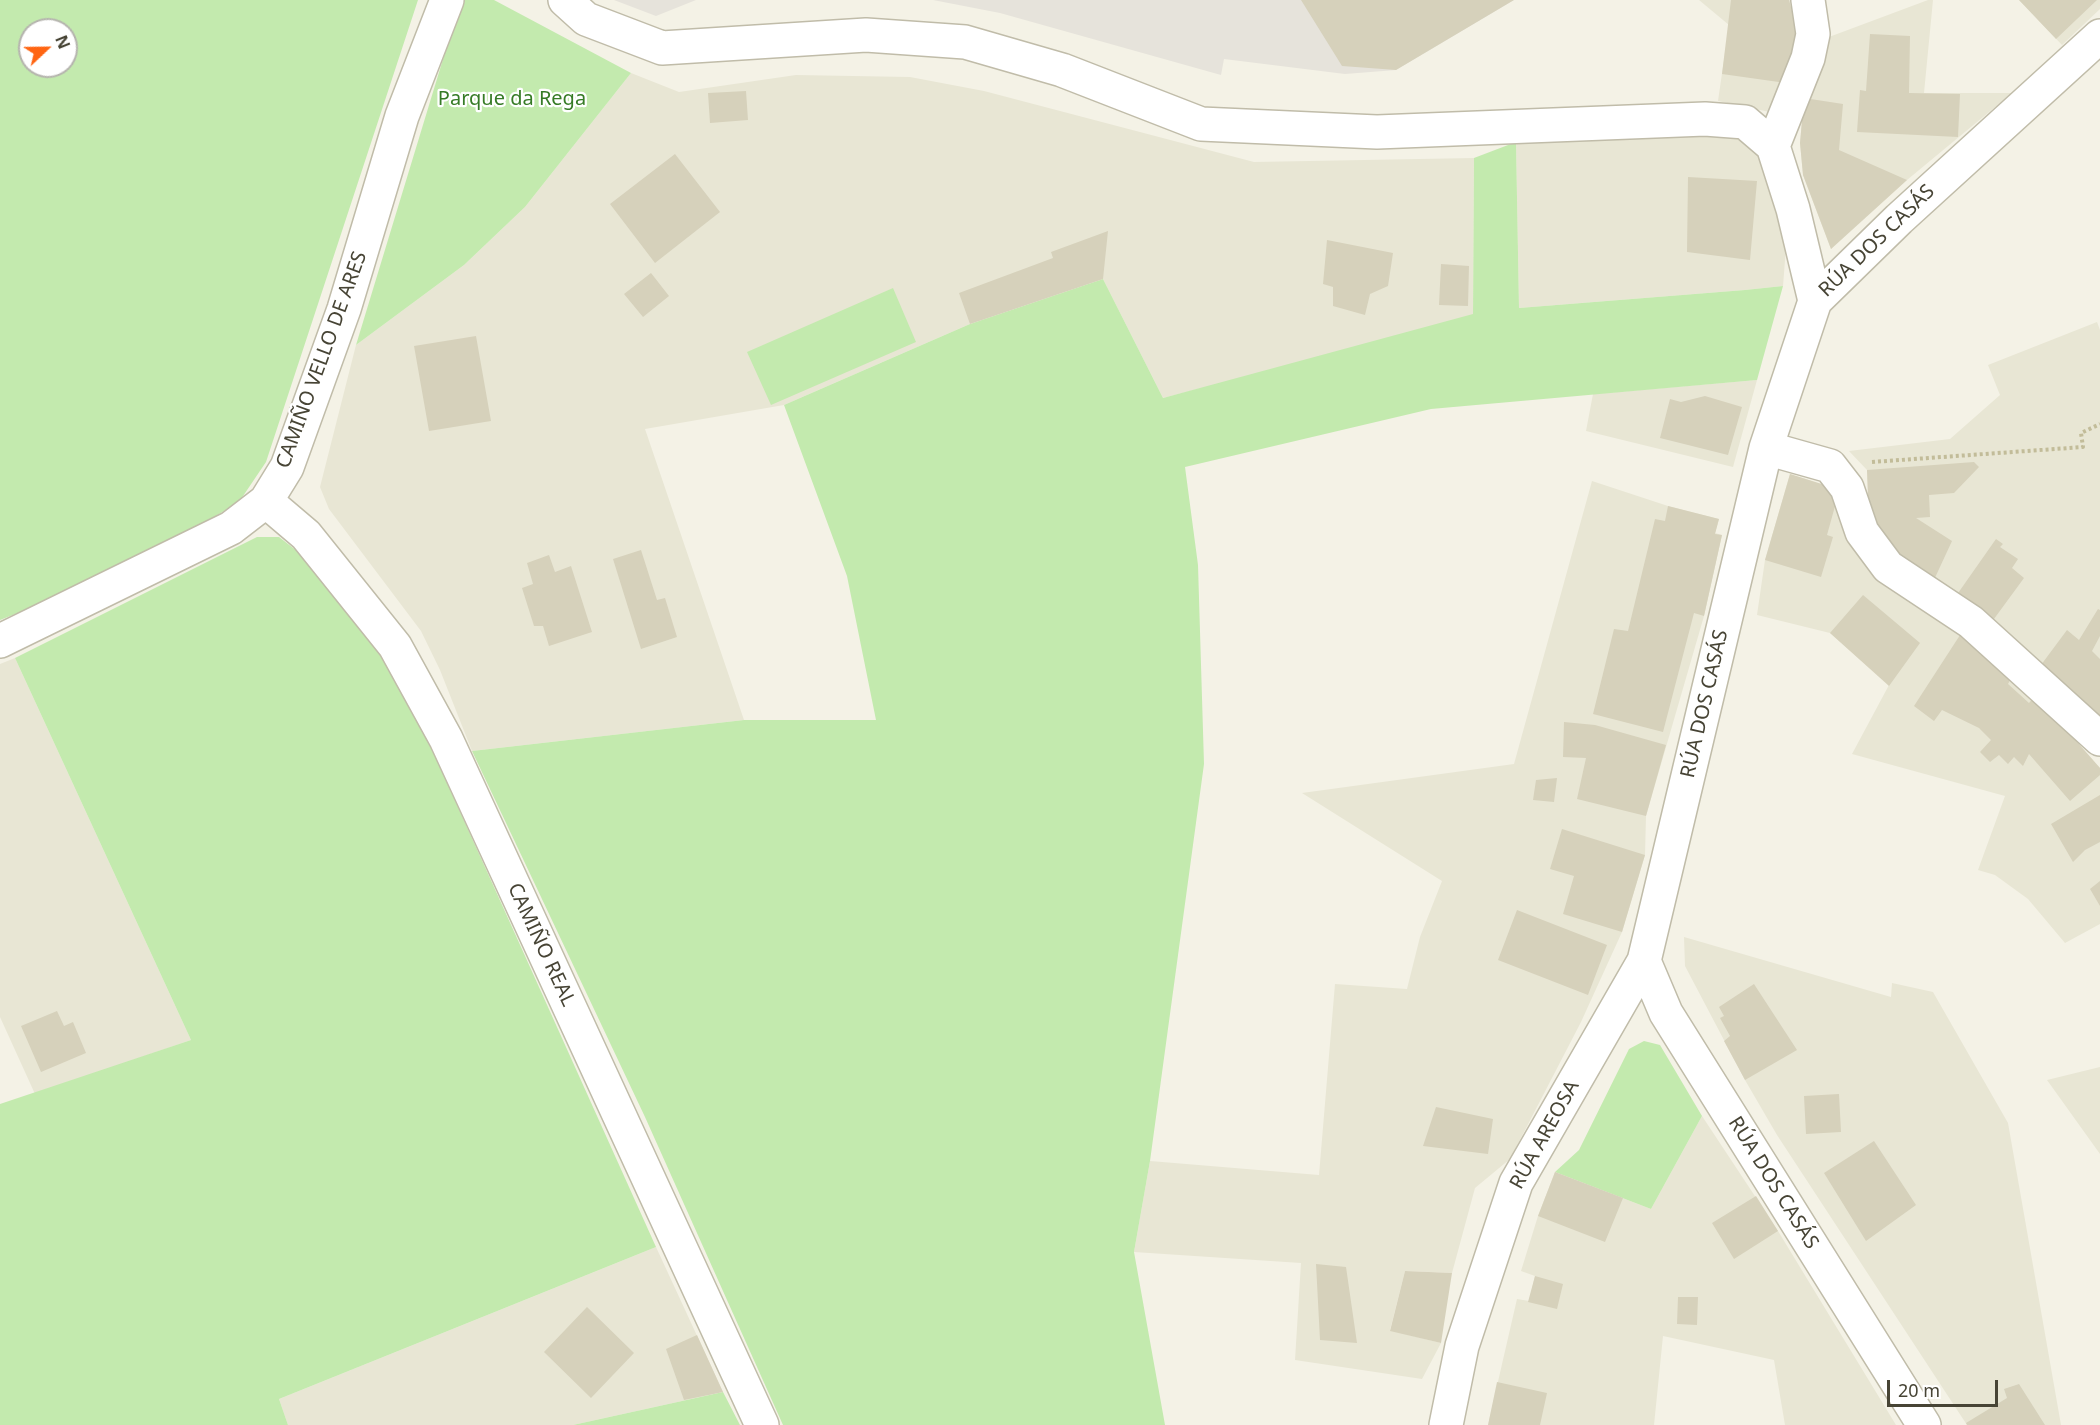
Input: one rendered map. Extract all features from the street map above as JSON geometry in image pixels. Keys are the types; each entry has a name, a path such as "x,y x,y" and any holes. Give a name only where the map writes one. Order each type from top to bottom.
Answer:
{"street":[{"name":"CAMIÑO VELLO DE ARES","path":"0,641 231,528 266,501 287,467 344,309 402,116 447,0"},
{"path":"565,0 586,19 662,48 866,36 965,42 1062,70 1201,124 1377,132 1705,119 1745,122 1773,146 1792,209 1815,301"},
{"path":"1773,146 1808,58 1813,34 1808,0"},
{"name":"RÚA DOS CASÁS","path":"1924,1425 1666,1013 1644,961 1766,448 1815,301 1899,219 2100,36"},
{"path":"1766,448 1830,466 1847,488 1862,532 1888,567 1971,622 2100,739"},
{"name":"CAMIÑO REAL","path":"266,501 306,535 395,646 440,728 762,1425"},
{"name":"RÚA AREOSA","path":"1446,1425 1462,1346 1516,1183 1644,961"}],"path":[{"path":"1830,466 2083,447 2081,433 2100,424"}],"shaded area":[{"path":"614,0 696,0 656,16"},
{"path":"933,0 1514,0 1396,70 1345,74 1224,59 1221,75 1000,13"},
{"path":"1699,0 1797,0 1802,19 1779,114 1718,101 1729,25"},
{"path":"1933,0 1924,93 2012,93 1907,180 1831,249 1803,175 1800,143 1804,98 1829,37"},
{"path":"2019,0 2100,0 2100,9 2062,45"},
{"path":"631,73 679,92 796,75 910,77 984,91 1254,162 1474,158 1473,319 1163,398 1103,279 970,324 784,405 645,429 744,720 472,751 440,670 421,631 329,509 320,487 356,345 464,265 525,207"},
{"path":"1708,131 1743,138 1767,158 1787,234 1783,286 1519,308 1516,142"},
{"path":"2097,322 2100,330 2100,722 1933,582 1869,521 1867,470 1849,451 1950,439 2000,395 1988,365"},
{"path":"1757,380 1733,467 1586,431 1593,394"},
{"path":"1790,474 1834,488 1982,649 2061,725 2100,768 2100,924 2065,943 2028,899 1995,875 1978,870 2005,796 1852,754 1889,685 1830,633 1757,615 1765,560"},
{"path":"1592,481 1668,506 1719,519 1715,533 1722,535 1704,616 1646,816 1645,855 1622,932 1581,1022 1510,1159 1475,1188 1452,1273 1405,1271 1390,1330 1441,1343 1422,1379 1295,1360 1301,1263 1134,1252 1150,1161 1319,1175 1335,984 1407,989 1420,937 1442,881 1302,793 1514,764"},
{"path":"15,658 191,1040 35,1094 0,1017 0,664"},
{"path":"1684,937 1891,997 1892,983 1933,992 2008,1123 2061,1425 1967,1425 1777,1135 1745,1080 1685,966"},
{"path":"2100,1067 2100,1154 2047,1080"},
{"path":"1702,1116 1778,1231 1896,1425 1785,1425 1774,1360 1663,1336 1654,1425 1488,1425 1517,1299 1529,1301 1535,1276 1521,1271 1555,1172 1651,1209"},
{"path":"656,1247 723,1392 573,1425 288,1425 279,1399"}],"green space":[{"path":"0,0 418,0 266,462 239,502 194,529 84,587 0,620"},
{"name":"Parque da Rega","path":"461,0 494,0 631,73 525,207 464,265 356,345"},
{"path":"1516,142 1519,308 1783,286 1757,380 1431,409 1185,467 1198,565 1204,764 1150,1161 1134,1252 1165,1425 783,1425 645,1117 472,751 744,720 876,720 847,576 784,405 970,324 1103,279 1163,398 1473,314 1474,158"},
{"path":"893,288 916,342 771,405 747,352"},
{"path":"257,537 279,537 297,551 382,652 426,736 656,1247 279,1399 288,1425 0,1425 0,1104 191,1040 15,658"},
{"path":"1644,1041 1660,1045 1702,1116 1651,1209 1555,1172 1579,1150 1629,1049"},
{"path":"723,1392 740,1425 573,1425"}],"building":[{"path":"1301,0 1514,0 1396,70 1342,66"},
{"path":"1731,0 1789,0 1794,18 1802,19 1793,84 1722,74"},
{"path":"2019,0 2097,0 2056,39"},
{"path":"1870,34 1910,36 1909,93 1960,94 1958,137 1857,132 1860,90 1866,91"},
{"path":"746,91 748,120 710,123 708,93"},
{"path":"1804,98 1843,104 1839,150 1907,180 1831,249 1803,175 1800,143"},
{"path":"675,154 720,212 655,263 610,204"},
{"path":"1688,177 1757,181 1750,260 1687,252"},
{"path":"1108,231 1103,279 970,324 959,293 1053,258 1051,252"},
{"path":"1327,240 1393,253 1388,286 1370,294 1365,315 1333,306 1333,287 1323,284"},
{"path":"1441,264 1469,266 1468,306 1439,305"},
{"path":"651,273 669,296 643,317 624,294"},
{"path":"476,336 491,421 429,431 414,346"},
{"path":"1705,396 1742,407 1728,455 1660,438 1670,399 1681,402"},
{"path":"1974,462 1979,467 1954,493 1929,495 1930,517 1916,518 1952,541 1933,582 1896,560 1869,521 1867,470"},
{"path":"1790,474 1834,488 1837,499 1827,535 1833,537 1821,577 1765,560"},
{"path":"1668,506 1719,519 1715,534 1722,535 1704,616 1694,613 1663,732 1593,714 1614,629 1628,631 1655,519 1665,521"},
{"path":"1996,539 2003,544 2000,547 2018,559 2012,568 2024,578 1991,623 1956,596"},
{"path":"641,550 657,600 665,598 677,637 641,649 613,559"},
{"path":"549,555 555,572 571,566 592,632 549,646 543,626 534,626 522,588 533,584 527,563"},
{"path":"1863,595 1920,643 1889,686 1830,633"},
{"path":"2098,609 2100,610 2100,636 2092,651 2100,659 2100,722 2041,665 2067,630 2079,640"},
{"path":"1962,632 2011,678 2008,684 2029,703 2036,695 2100,768 2100,775 2070,801 2029,754 2023,766 2014,757 2008,764 1999,755 1990,762 1980,752 1991,740 1979,728 1942,710 1934,721 1914,706"},
{"path":"1564,722 1595,725 1666,745 1646,816 1577,799 1586,758 1563,757"},
{"path":"1557,778 1554,802 1533,800 1536,780"},
{"path":"2100,795 2100,842 2085,850 2073,862 2051,824"},
{"path":"1562,829 1645,855 1622,932 1563,914 1574,876 1550,869"},
{"path":"2100,881 2100,906 2090,889"},
{"path":"1517,910 1607,945 1588,995 1498,960"},
{"path":"1754,984 1797,1050 1745,1080 1724,1041 1730,1036 1720,1018 1724,1016 1719,1007"},
{"path":"57,1011 64,1026 73,1022 86,1053 41,1072 21,1026"},
{"path":"1839,1094 1841,1132 1806,1134 1804,1096"},
{"path":"1436,1107 1493,1119 1488,1154 1423,1146"},
{"path":"1874,1141 1916,1205 1866,1241 1824,1173"},
{"path":"1555,1172 1623,1198 1605,1242 1538,1216"},
{"path":"1756,1196 1778,1231 1734,1259 1712,1223"},
{"path":"1316,1264 1346,1267 1357,1343 1320,1340"},
{"path":"1405,1271 1452,1273 1441,1343 1390,1331"},
{"path":"1535,1276 1563,1284 1557,1309 1528,1302"},
{"path":"1678,1297 1698,1297 1697,1325 1677,1324"},
{"path":"587,1307 634,1353 591,1398 544,1352"},
{"path":"697,1335 723,1392 684,1400 666,1349"},
{"path":"1497,1382 1547,1393 1540,1425 1488,1425"},
{"path":"2019,1384 2045,1425 1967,1425 1966,1423 2007,1398 2004,1389"}]}
